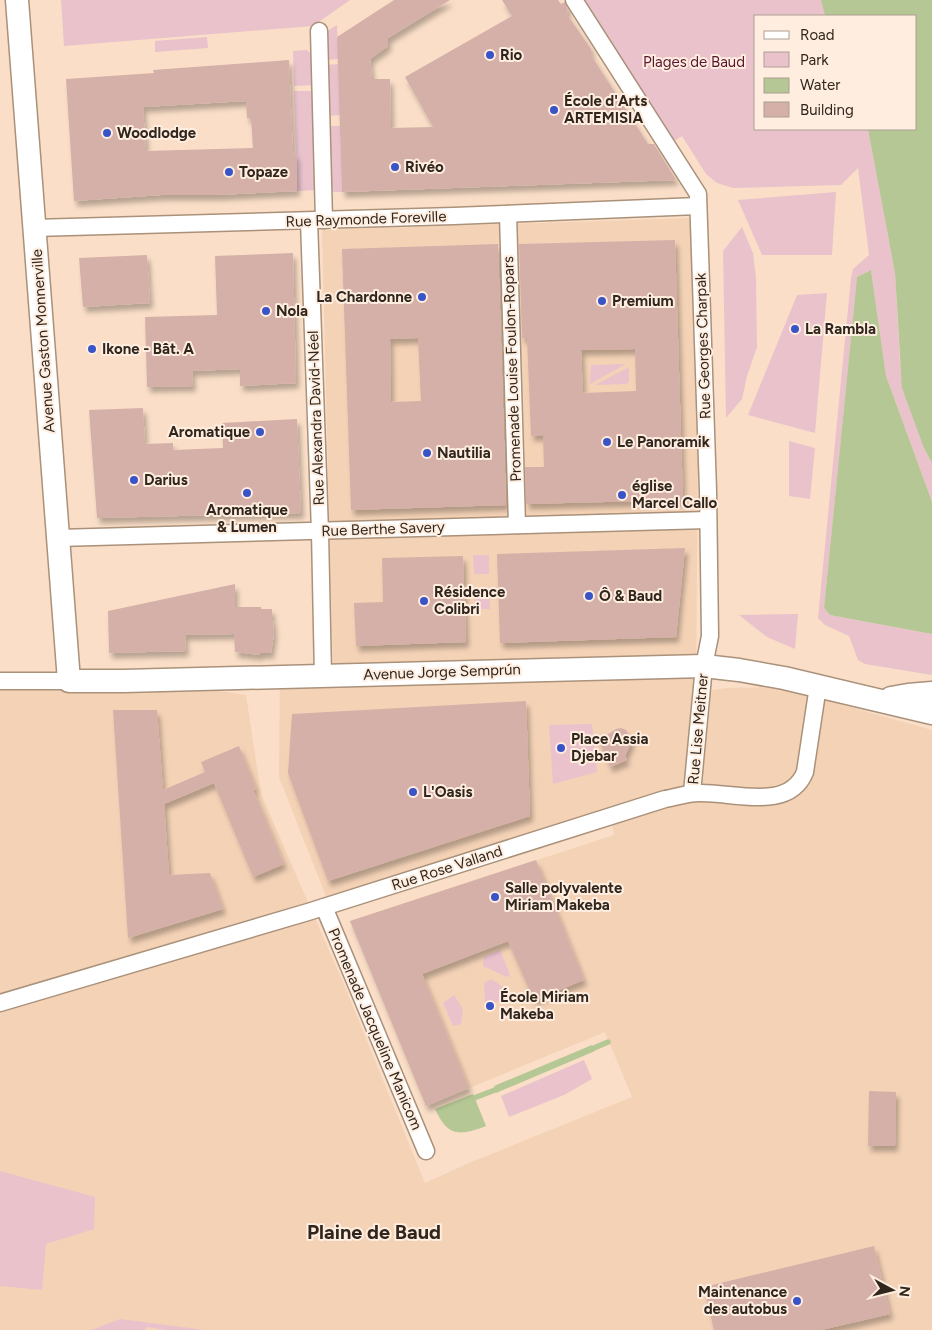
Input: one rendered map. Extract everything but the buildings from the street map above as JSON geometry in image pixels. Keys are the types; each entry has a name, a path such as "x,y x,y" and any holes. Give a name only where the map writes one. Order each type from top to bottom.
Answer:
{"street":[{"name":"Avenue Gaston Monnerville","path":"17,0 69,681"},
{"name":"Rue Georges Charpak","path":"574,0 698,194 710,636 704,666"},
{"name":"Rue Alexandra David-Néel","path":"319,31 317,220 323,676"},
{"name":"Rue Raymonde Foreville","path":"34,228 508,214 698,206"},
{"name":"Promenade Louise Foulon-Ropars","path":"508,214 517,525"},
{"name":"Rue Berthe Savery","path":"58,538 708,520"},
{"name":"Avenue Jorge Semprún","path":"0,681 124,682 704,666 739,670 818,686 932,713"},
{"name":"Rue Lise Meitner","path":"692,793 704,666"},
{"name":"Rue Rose Valland","path":"0,1003 324,907 665,799 692,793 779,796 794,789 801,781 805,772 818,686"},
{"name":"Avenue Jorge Semprún","path":"880,700 932,693"},
{"name":"Promenade Jacqueline Manicom","path":"324,907 426,1151"}],"shaded area":[{"path":"690,218 698,444 696,692 728,688 778,687 932,730 932,1330 0,1330 0,688 173,684 246,695 261,794 345,987 425,1183 469,1163 632,1097 605,1032 426,1106 350,921 614,835 610,812 327,899 279,777 280,677 333,675 322,230"}],"green space":[{"path":"61,0 350,0 313,26 64,46"},
{"name":"Plages de Baud","path":"583,0 821,0 825,15 754,15 754,130 868,130 895,273 900,362 924,448 932,463 932,502 886,376 871,270 857,277 824,608 830,615 932,634 932,675 865,664 858,660 849,636 825,625 818,618 851,278 853,269 869,255 858,168 841,185 733,188 717,183 706,174 682,136 673,142"},
{"path":"337,25 338,59 326,60 326,32"},
{"path":"207,37 208,48 155,52 155,41"},
{"path":"307,50 315,57 316,85 294,86 293,51"},
{"path":"338,64 340,115 328,116 326,65"},
{"path":"294,91 316,91 319,190 297,191"},
{"path":"328,126 340,126 342,192 330,192"},
{"path":"836,192 832,255 762,255 738,200"},
{"path":"742,227 753,253 756,278 757,347 747,376 742,399 726,418 723,251"},
{"path":"827,293 815,433 748,415 797,295"},
{"path":"626,364 590,384 591,365"},
{"path":"629,367 629,381 627,384 595,385"},
{"path":"789,441 815,448 810,499 789,496"},
{"path":"473,555 489,555 489,574 474,574"},
{"path":"474,588 490,588 490,609 475,609"},
{"path":"798,614 795,649 767,637 739,615"},
{"path":"592,724 597,772 553,784 549,725"},
{"path":"500,950 510,975 507,977 483,966 484,957"},
{"path":"491,979 509,991 506,1001 485,1003 484,983"},
{"path":"454,995 463,1009 461,1024 453,1026 443,1003"},
{"path":"584,1060 592,1079 564,1095 509,1117 501,1096"},
{"path":"0,1171 95,1197 94,1229 46,1244 42,1290 0,1286"},
{"path":"120,1319 205,1330 166,1330 146,1327 146,1330 91,1330"}],"water":[{"path":"821,0 932,0 932,463 924,448 902,388 895,273 868,130 917,130 917,15 825,15"},
{"path":"871,270 886,376 932,502 932,634 830,615 824,608 857,277"},
{"path":"592,1045 595,1051 496,1093 494,1086"},
{"path":"473,1094 486,1126 468,1132 455,1132 445,1125 435,1109"}],"waterway":[{"path":"594,1048 608,1042"},
{"path":"474,1098 495,1090"}],"place":[{"name":"Rio","path":"490,55"},
{"name":"École d'Arts ARTEMISIA","path":"554,110"},
{"name":"Woodlodge","path":"107,133"},
{"name":"Rivéo","path":"395,167"},
{"name":"Topaze","path":"229,172"},
{"name":"La Chardonne","path":"422,297"},
{"name":"Premium","path":"602,301"},
{"name":"Nola","path":"266,311"},
{"name":"La Rambla","path":"795,329"},
{"name":"Ikone - Bât. A","path":"92,349"},
{"name":"Aromatique","path":"260,432"},
{"name":"Le Panoramik","path":"607,442"},
{"name":"Nautilia","path":"427,453"},
{"name":"Darius","path":"134,480"},
{"name":"Aromatique & Lumen","path":"247,493"},
{"name":"église Marcel Callo","path":"622,495"},
{"name":"Ô & Baud","path":"589,596"},
{"name":"Résidence Colibri","path":"424,601"},
{"name":"Place Assia Djebar","path":"561,748"},
{"name":"L'Oasis","path":"413,792"},
{"name":"Salle polyvalente Miriam Makeba","path":"495,897"},
{"name":"École Miriam Makeba","path":"490,1006"},
{"name":"Maintenance des autobus","path":"797,1301"}],"district":[{"name":"Plaine de Baud","path":"374,1232"}]}
